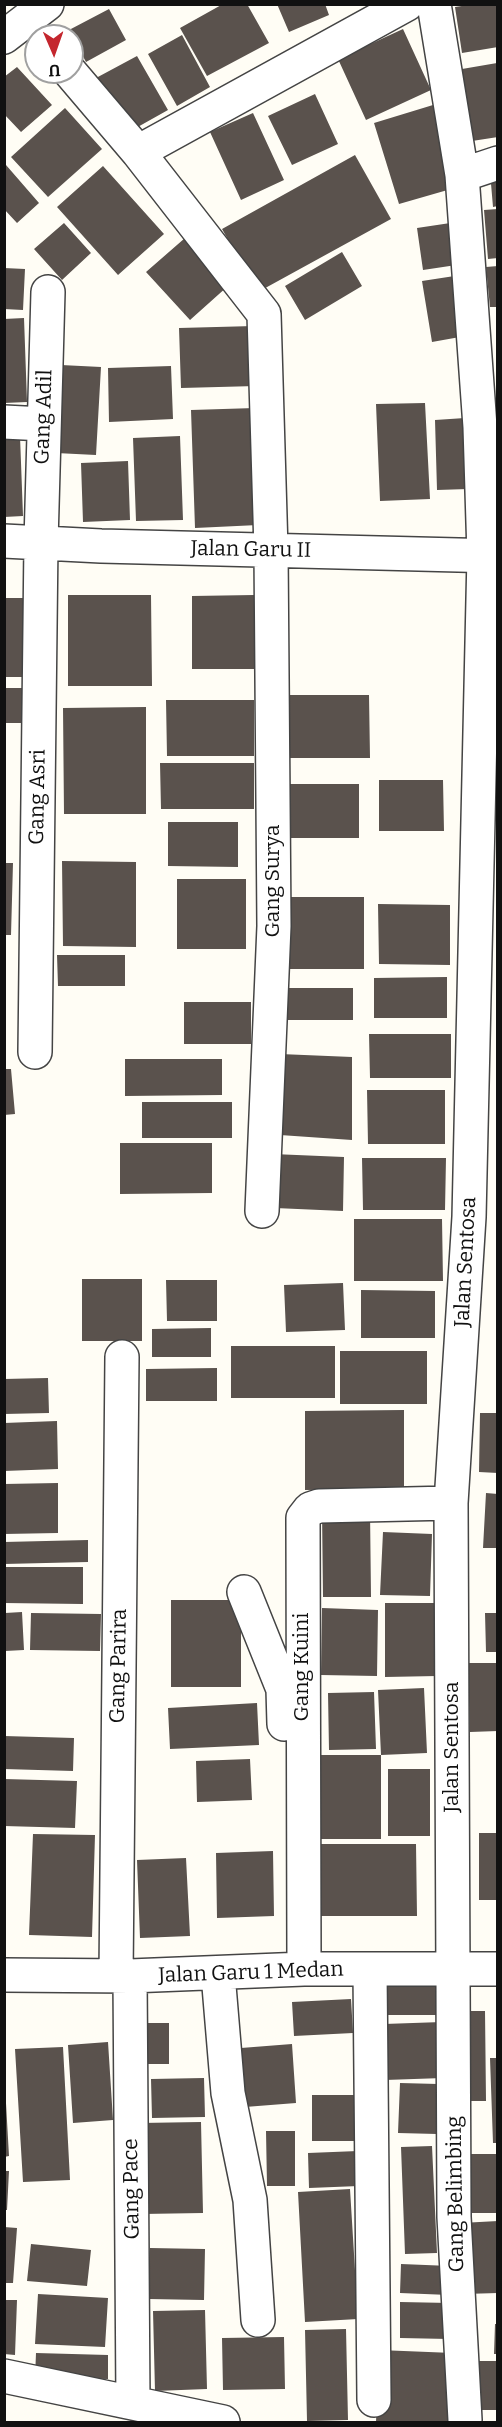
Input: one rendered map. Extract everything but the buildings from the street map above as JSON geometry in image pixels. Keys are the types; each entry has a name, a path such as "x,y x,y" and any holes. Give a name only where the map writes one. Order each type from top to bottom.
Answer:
{"street":[{"path":"138,152 407,4"},
{"name":"Jalan Sentosa","path":"434,4 462,175 491,555 469,1217 451,1503 453,1968"},
{"name":"Gang Surya","path":"80,84 138,152 264,314 271,550 274,926 261,1211"},
{"path":"462,175 498,163"},
{"name":"Gang Adil","path":"41,542 48,292"},
{"path":"4,422 44,424"},
{"name":"Jalan Garu II","path":"4,541 491,555"},
{"name":"Gang Asri","path":"35,1052 41,542"},
{"name":"Gang Parira","path":"122,1356 123,1976"},
{"name":"Gang Kuini","path":"295,1969 303,1518 310,1509 319,1506 451,1503"},
{"path":"244,1592 283,1689 287,1853 295,1969"},
{"name":"Gang Belimbing","path":"453,1968 454,2217 465,2420"},
{"name":"Jalan Garu 1 Medan","path":"4,1975 123,1976 218,1974 295,1969 498,1969"},
{"path":"370,1970 374,2400"},
{"path":"218,1974 228,2093 250,2200 258,2320"},
{"name":"Gang Pace","path":"123,1976 133,2402"},
{"path":"4,2376 223,2422"}]}
